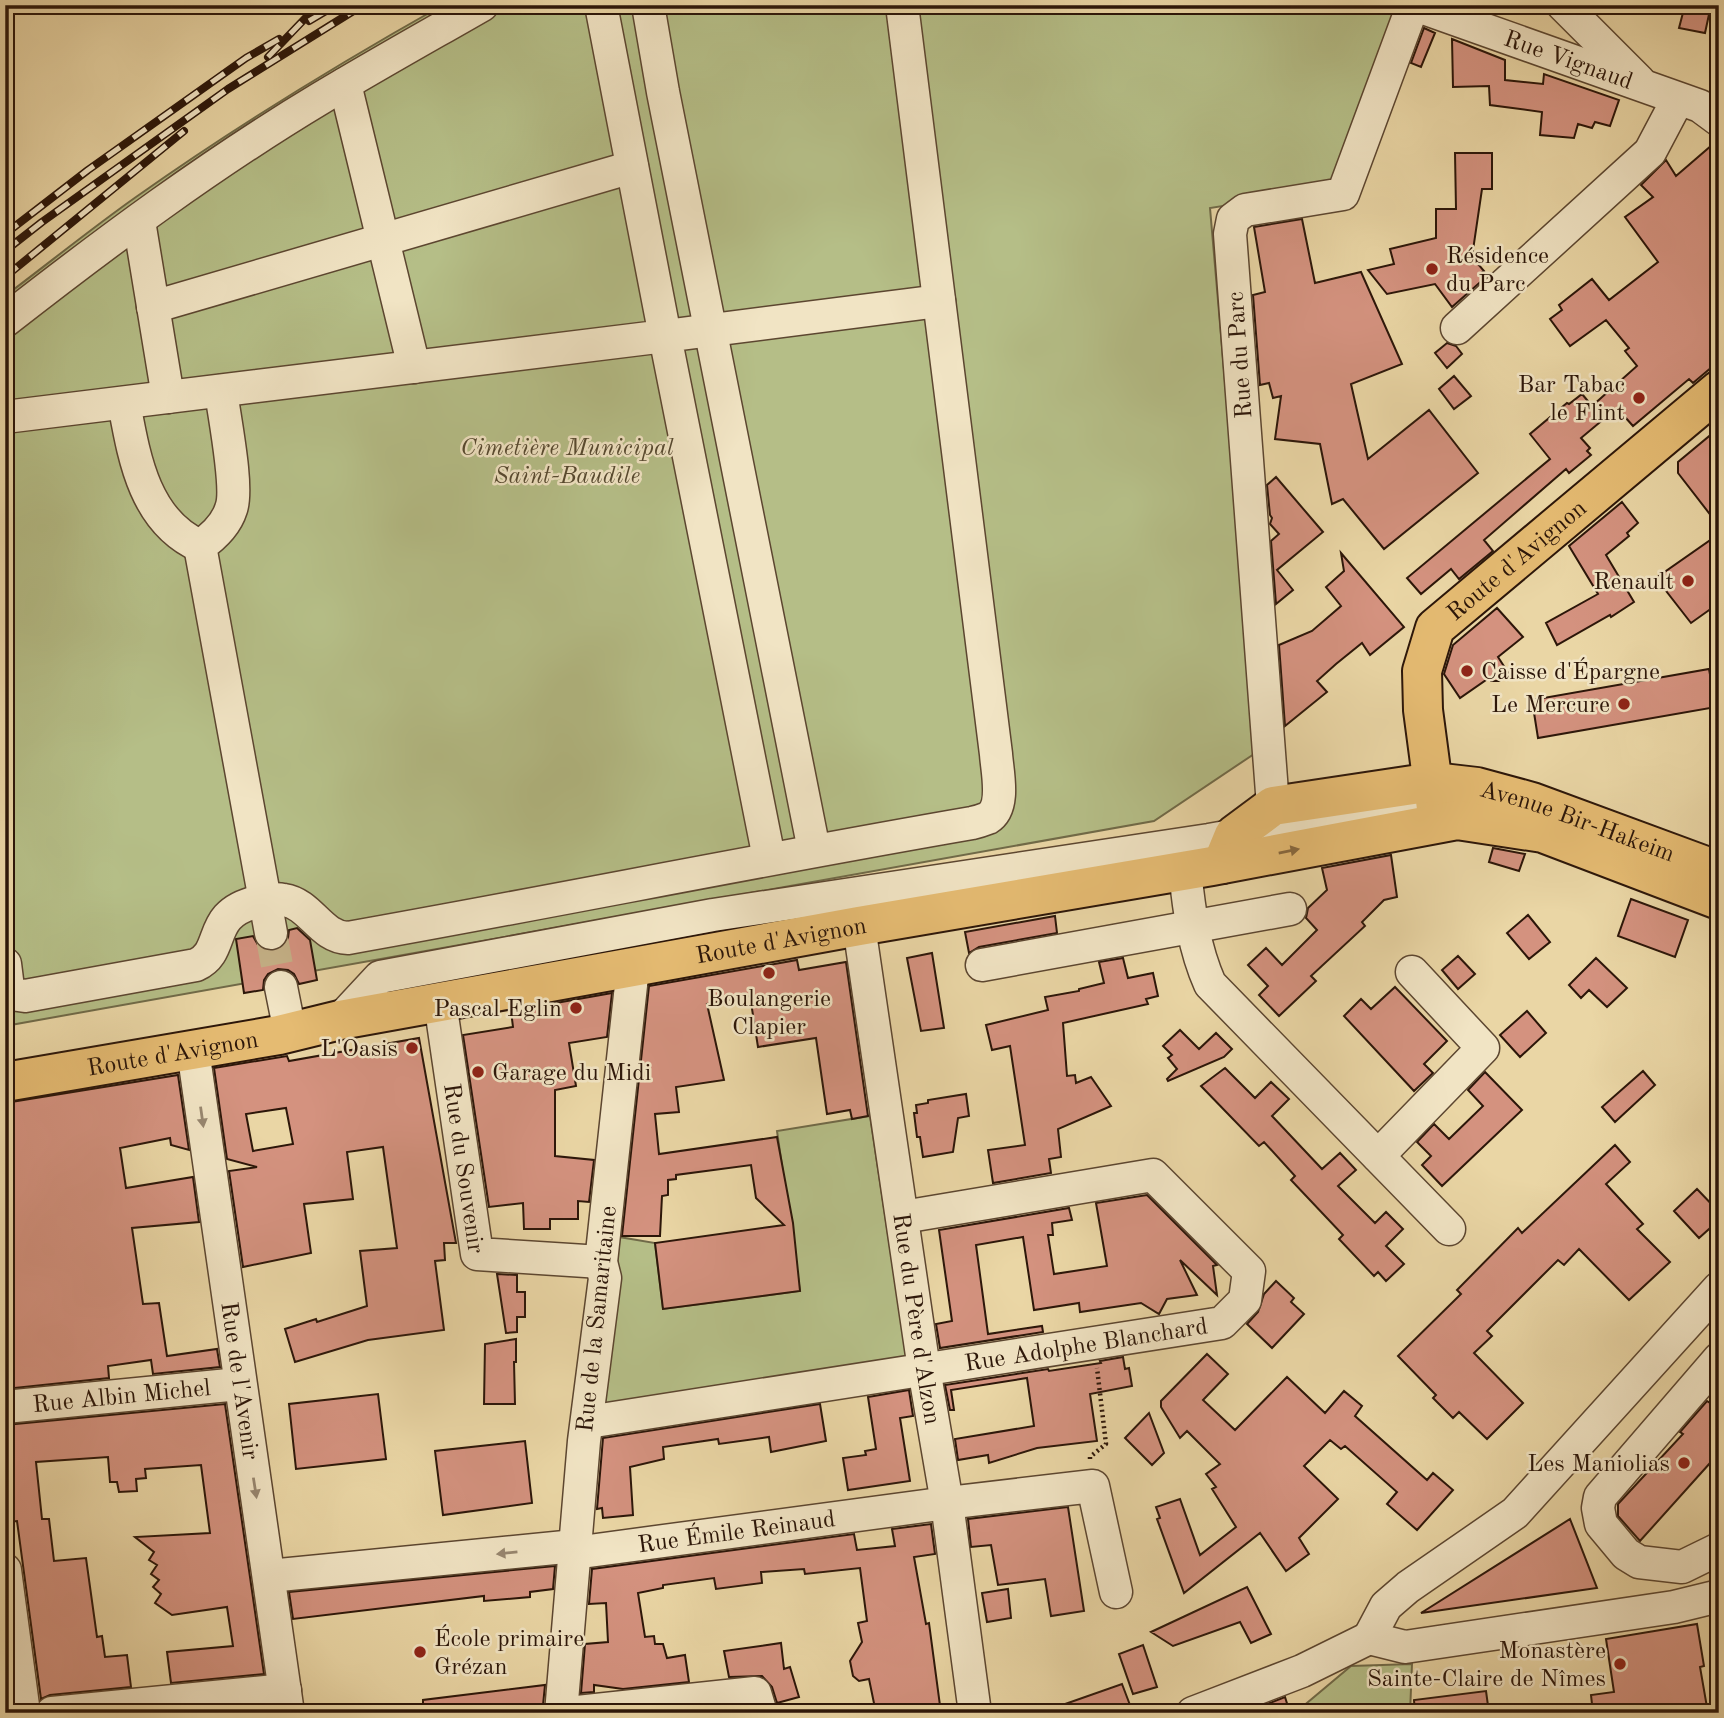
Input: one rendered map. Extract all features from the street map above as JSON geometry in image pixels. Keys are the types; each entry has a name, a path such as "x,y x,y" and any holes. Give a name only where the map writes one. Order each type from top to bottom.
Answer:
{"main road":[{"name":"Route d'Avignon","path":"1435,802 1423,710 1422,671 1435,628 1719,390"},
{"name":"Avenue Bir-Hakeim","path":"1435,802 1477,787 1532,802 1719,870"},
{"name":"Route d'Avignon","path":"1214,857 1273,807 1435,802"},
{"name":"Route d'Avignon","path":"5,1065 284,1016 340,1020 859,926 1214,857 1435,802"},
{"name":"Avenue Bir-Hakeim","path":"1435,802 1457,820 1535,823 1719,900"},
{"name":"Route d'Avignon","path":"5,1082 193,1049 284,1016"}],"street":[{"path":"5,321 182,189 345,84 482,5"},
{"path":"601,5 769,858"},
{"path":"648,5 814,850"},
{"path":"5,964 8,988 12,994 25,996 196,965 205,959 223,922 231,912 244,905 265,900 289,901 309,914 328,932 338,938 348,938 550,902 769,858 972,823 993,813 998,804 996,754 902,5"},
{"name":"Rue Vignaud","path":"1414,5 1700,106 1719,120"},
{"name":"Rue du Parc","path":"1273,807 1230,234 1233,219 1245,210 1343,194 1414,5"},
{"path":"1563,5 1645,88"},
{"path":"345,84 414,367"},
{"path":"1457,328 1650,152 1678,99"},
{"path":"153,307 632,167"},
{"path":"138,221 168,397"},
{"path":"5,418 939,301"},
{"path":"200,546 210,539 226,519 234,499 221,391"},
{"path":"124,403 133,453 153,503 166,523 177,533 200,546"},
{"path":"200,546 271,933"},
{"path":"1535,823 1719,884"},
{"path":"340,1020 378,994 765,922 900,887 1214,857 1192,927 1198,958 1210,984 1449,1229"},
{"path":"982,965 1290,909"},
{"name":"Rue du Père d'Alzon","path":"859,926 924,1369 947,1503 975,1713"},
{"name":"Rue de la Samaritaine","path":"561,1713 575,1546 605,1278 601,1262 634,967"},
{"path":"1378,1156 1483,1048 1412,972"},
{"name":"Rue du Souvenir","path":"440,1002 477,1254 601,1262"},
{"path":"5,1074 284,1016"},
{"name":"Rue de l'Avenir","path":"193,1049 239,1384 287,1701"},
{"name":"Rue Adolphe Blanchard","path":"588,1422 1222,1323 1245,1300 1249,1271 1153,1175 903,1217"},
{"path":"1193,1713 1302,1671 1369,1638 1387,1606 1408,1587 1515,1513 1719,1288"},
{"path":"1719,1359 1601,1497 1598,1508 1601,1524 1626,1554 1639,1562 1682,1567 1719,1549"},
{"name":"Rue Albin Michel","path":"5,1407 239,1384"},
{"path":"1093,1486 1116,1592"},
{"name":"Rue Émile Reinaud","path":"269,1576 575,1546 589,1551 1093,1486"},
{"path":"5,1570 24,1713"},
{"path":"1369,1638 1405,1647 1674,1607 1719,1596"},
{"path":"568,1713 755,1693 761,1713"},
{"path":"52,1713 287,1701"}],"path":[{"path":"1093,1343 1106,1444 1090,1457 1093,1486"}],"green space":[{"name":"Cimetière Municipal Saint-Baudile","path":"443,5 1409,5 1345,186 1210,208 1257,752 1154,821 5,1026 5,296 173,171 326,73"},
{"path":"870,1116 907,1359 603,1405 619,1237 655,1243 663,1309 800,1291 777,1131"},
{"path":"1412,1664 1410,1713 1295,1713 1351,1666"}],"building":[{"path":"1685,5 1711,5 1705,33 1679,28"},
{"path":"1424,28 1435,33 1421,67 1411,63"},
{"path":"1452,39 1505,60 1505,80 1543,84 1544,74 1619,100 1610,126 1595,122 1592,128 1578,124 1574,138 1540,135 1542,112 1490,105 1489,86 1453,87"},
{"path":"1719,139 1719,361 1693,383 1689,379 1633,426 1617,408 1581,438 1590,448 1587,451 1591,455 1569,473 1566,469 1484,540 1493,551 1459,579 1451,569 1421,594 1407,578 1550,459 1530,434 1582,394 1592,406 1637,366 1625,351 1629,348 1606,320 1570,346 1550,319 1562,310 1559,305 1592,279 1609,300 1658,262 1625,217 1653,197 1641,185 1666,160 1676,176"},
{"name":"Résidence du Parc","path":"1455,153 1492,153 1492,189 1482,189 1472,257 1484,271 1481,273 1485,278 1452,307 1435,284 1387,294 1368,270 1394,264 1390,249 1436,238 1436,209 1456,209"},
{"path":"1302,219 1315,283 1361,272 1402,364 1351,384 1368,459 1429,410 1478,473 1384,549 1343,499 1332,504 1320,444 1275,439 1281,396 1273,398 1269,383 1260,385 1253,295 1265,292 1254,227"},
{"path":"1447,343 1456,346 1462,354 1447,368 1435,353"},
{"path":"1454,376 1471,396 1454,409 1439,389"},
{"path":"1719,428 1719,526 1678,473 1678,462"},
{"path":"1276,477 1323,532 1277,570 1293,590 1276,604 1271,541 1279,534 1270,524 1272,518 1267,485"},
{"path":"1622,502 1638,523 1627,533 1629,536 1606,555 1634,602 1557,645 1546,623 1598,594 1569,546"},
{"name":"Renault","path":"1719,534 1719,603 1691,623 1656,578"},
{"path":"1341,553 1404,627 1370,655 1362,643 1336,664 1317,681 1327,692 1285,726 1279,645 1312,631 1341,606 1326,587 1344,571"},
{"path":"1497,608 1523,637 1498,657 1509,674 1499,681 1491,681 1489,678 1460,698 1444,674 1453,645"},
{"name":"Le Mercure","path":"1709,669 1716,707 1538,738 1532,700"},
{"path":"1493,848 1525,854 1519,871 1489,862"},
{"path":"1391,855 1397,897 1384,900 1362,922 1365,926 1311,976 1316,981 1279,1016 1259,995 1268,986 1248,965 1266,948 1282,965 1317,930 1306,918 1308,908 1327,890 1322,868"},
{"path":"1631,899 1688,920 1675,957 1618,936"},
{"path":"1528,915 1550,942 1529,959 1507,933"},
{"path":"1055,916 1057,933 979,947 969,953 965,932"},
{"path":"297,928 310,940 317,980 299,984 294,974 278,969 268,974 263,990 244,993 236,939 253,936 258,945 274,951 283,946 289,930"},
{"path":"932,953 944,1028 921,1031 907,958"},
{"path":"1458,956 1475,974 1458,989 1442,970"},
{"path":"1123,958 1128,978 1153,973 1158,996 1146,999 1148,1004 1063,1023 1067,1076 1075,1075 1076,1083 1091,1077 1111,1106 1058,1129 1061,1157 1049,1159 1051,1173 993,1183 988,1150 1025,1145 1010,1046 992,1050 986,1025 1048,1010 1045,997 1104,983 1099,962"},
{"path":"1596,958 1627,988 1607,1007 1589,990 1581,998 1569,985"},
{"path":"797,960 799,970 846,962 868,1116 852,1119 850,1110 827,1114 816,1038 758,1047 750,996 707,1004 724,1080 676,1087 679,1112 655,1114 659,1154 777,1137 793,1223 800,1291 663,1309 655,1243 784,1225 756,1198 751,1165 676,1175 676,1179 668,1180 668,1195 662,1196 660,1236 622,1236 649,986"},
{"path":"1395,987 1447,1041 1424,1064 1433,1073 1414,1091 1344,1016 1361,999 1371,1009"},
{"path":"612,993 607,1037 569,1043 576,1086 555,1090 555,1156 594,1160 589,1202 578,1201 578,1219 550,1219 550,1229 524,1229 523,1203 489,1207 463,1035 513,1027 511,1011"},
{"path":"1527,1011 1546,1033 1520,1057 1500,1035"},
{"path":"1180,1030 1199,1049 1216,1033 1232,1049 1224,1057 1168,1081 1177,1069 1168,1058 1172,1055 1163,1046"},
{"path":"419,1038 456,1243 444,1243 445,1260 435,1261 444,1330 368,1340 295,1362 285,1329 367,1306 360,1251 397,1248 383,1147 347,1152 353,1199 304,1204 311,1253 243,1267 229,1171 257,1167 227,1159 214,1068 287,1056 289,1061","holes":["286,1108 293,1144 253,1151 246,1114"]},
{"path":"1225,1068 1255,1098 1271,1082 1289,1099 1272,1116 1322,1169 1340,1153 1356,1170 1338,1186 1375,1223 1386,1212 1403,1229 1386,1246 1404,1264 1386,1281 1378,1272 1374,1276 1339,1239 1343,1235 1291,1180 1295,1176 1264,1142 1259,1146 1201,1086"},
{"path":"1643,1071 1655,1085 1615,1122 1602,1107"},
{"path":"1485,1072 1522,1110 1442,1186 1422,1165 1431,1156 1417,1142 1434,1124 1449,1139 1483,1106 1468,1090"},
{"path":"178,1075 189,1150 171,1145 170,1138 120,1148 126,1188 193,1177 199,1222 132,1228 143,1304 159,1303 167,1356 217,1349 220,1367 153,1374 151,1360 108,1366 109,1378 5,1389 5,1103"},
{"path":"966,1094 969,1116 958,1118 953,1152 923,1157 920,1137 917,1137 914,1113 917,1113 916,1105 928,1103 928,1100"},
{"path":"1615,1145 1630,1162 1606,1184 1643,1224 1637,1229 1670,1262 1629,1300 1579,1249 1564,1265 1558,1260 1487,1331 1492,1336 1474,1353 1523,1403 1487,1439 1459,1412 1453,1418 1433,1398 1436,1395 1398,1356 1461,1294 1457,1290 1518,1228 1522,1233"},
{"path":"1697,1189 1719,1212 1719,1220 1699,1238 1674,1211"},
{"path":"1147,1195 1217,1265 1213,1266 1217,1295 1180,1260 1197,1295 1167,1299 1159,1314 1141,1303 1080,1312 1079,1303 1034,1310 1023,1237 976,1245 988,1334 1042,1326 1043,1332 940,1348 936,1324 952,1321 939,1230 1069,1208 1072,1220 1052,1223 1053,1235 1048,1235 1054,1274 1107,1266 1096,1203"},
{"path":"497,1274 517,1275 517,1292 525,1292 525,1317 517,1317 517,1332 506,1333"},
{"path":"1276,1281 1294,1298 1291,1302 1304,1314 1272,1348 1247,1324 1258,1312 1264,1294"},
{"path":"516,1339 515,1404 484,1404 485,1344"},
{"path":"1207,1354 1228,1374 1203,1400 1235,1430 1287,1377 1325,1413 1344,1391 1362,1406 1355,1416 1427,1480 1433,1473 1453,1490 1417,1530 1387,1504 1397,1492 1345,1446 1341,1449 1330,1440 1304,1466 1338,1499 1299,1538 1309,1554 1286,1571 1260,1533 1184,1593 1157,1519 1160,1518 1156,1507 1180,1499 1200,1555 1236,1527 1212,1489 1216,1487 1206,1474 1220,1464 1187,1431 1180,1438 1161,1407 1161,1401"},
{"path":"1123,1357 1125,1369 1129,1368 1132,1386 1090,1394 1097,1441 1037,1448 989,1463 988,1455 958,1460 955,1439 1034,1426 1027,1378 951,1390 954,1410 950,1410 945,1385 1101,1363 1100,1361"},
{"path":"909,1390 913,1416 900,1418 910,1481 848,1490 843,1458 866,1455 865,1451 876,1449 868,1397"},
{"path":"378,1394 386,1459 296,1469 289,1404"},
{"name":"Les Maniolias","path":"1707,1401 1719,1409 1719,1453 1640,1541 1618,1516 1618,1504 1683,1434 1680,1432"},
{"path":"225,1404 264,1674 171,1683 167,1652 233,1646 227,1607 172,1615 155,1603 161,1594 153,1587 159,1580 151,1574 157,1565 149,1560 154,1552 135,1537 210,1533 201,1465 145,1469 146,1478 136,1479 137,1491 119,1492 117,1482 110,1482 108,1457 36,1462 42,1519 49,1519 54,1561 86,1558 97,1637 102,1636 105,1657 127,1655 131,1687 50,1695 41,1699 17,1521 8,1522 5,1501 5,1425"},
{"path":"820,1404 826,1441 771,1452 769,1437 719,1444 718,1439 663,1447 664,1459 630,1467 633,1515 603,1518 602,1508 597,1509 603,1438"},
{"path":"1149,1413 1164,1453 1152,1465 1125,1438"},
{"path":"525,1441 532,1503 443,1515 435,1451"},
{"path":"1068,1507 1084,1611 1051,1616 1045,1579 998,1585 991,1545 971,1547 968,1519"},
{"path":"1570,1519 1597,1588 1421,1613"},
{"path":"931,1524 935,1554 914,1557 926,1624 929,1623 941,1713 876,1713 869,1679 859,1681 853,1676 850,1661 862,1642 858,1623 867,1621 860,1568 805,1574 804,1569 761,1572 762,1583 716,1589 714,1578 663,1585 663,1588 638,1593 645,1637 654,1636 655,1644 663,1644 667,1658 685,1655 689,1682 623,1689 594,1685 594,1692 581,1693 585,1644 608,1642 606,1603 589,1604 592,1569 854,1534 857,1550 895,1546 892,1529"},
{"path":"555,1566 553,1589 530,1592 530,1597 484,1601 484,1596 293,1619 289,1592"},
{"path":"1247,1587 1271,1634 1251,1643 1240,1622 1173,1646 1151,1632"},
{"path":"1008,1589 1011,1618 987,1622 982,1593"},
{"path":"1697,1624 1704,1666 1700,1667 1708,1713 1593,1713 1591,1695 1614,1692 1606,1639"},
{"path":"781,1643 784,1669 790,1667 799,1697 777,1703 772,1687 762,1676 729,1677 724,1651"},
{"path":"1143,1645 1157,1687 1133,1694 1119,1654"},
{"path":"1122,1684 1133,1713 1048,1713 1048,1710"},
{"path":"545,1685 543,1705 485,1713 423,1713 423,1700"},
{"path":"1486,1691 1489,1713 1415,1713 1414,1700"},
{"path":"1285,1697 1290,1713 1245,1713"}],"tunnel":[{"path":"271,933 281,987"}],"railway":[{"path":"268,57 318,5"},
{"path":"309,21 336,5"},
{"path":"5,251 228,89 363,5"},
{"path":"5,234 88,170 246,58 279,39"},
{"path":"5,277 184,131"}],"place":[{"name":"Résidence du Parc","path":"1432,269"},
{"name":"Bar Tabac le Flint","path":"1639,398"},
{"name":"Renault","path":"1688,581"},
{"name":"Caisse d'Épargne","path":"1467,671"},
{"name":"Le Mercure","path":"1624,704"},
{"name":"Boulangerie Clapier","path":"769,973"},
{"name":"Pascal Eglin","path":"576,1008"},
{"name":"L'Oasis","path":"412,1048"},
{"name":"Garage du Midi","path":"478,1072"},
{"name":"Les Maniolias","path":"1684,1463"},
{"name":"École primaire Grézan","path":"420,1652"},
{"name":"Monastère Sainte-Claire de Nîmes","path":"1620,1664"}]}
